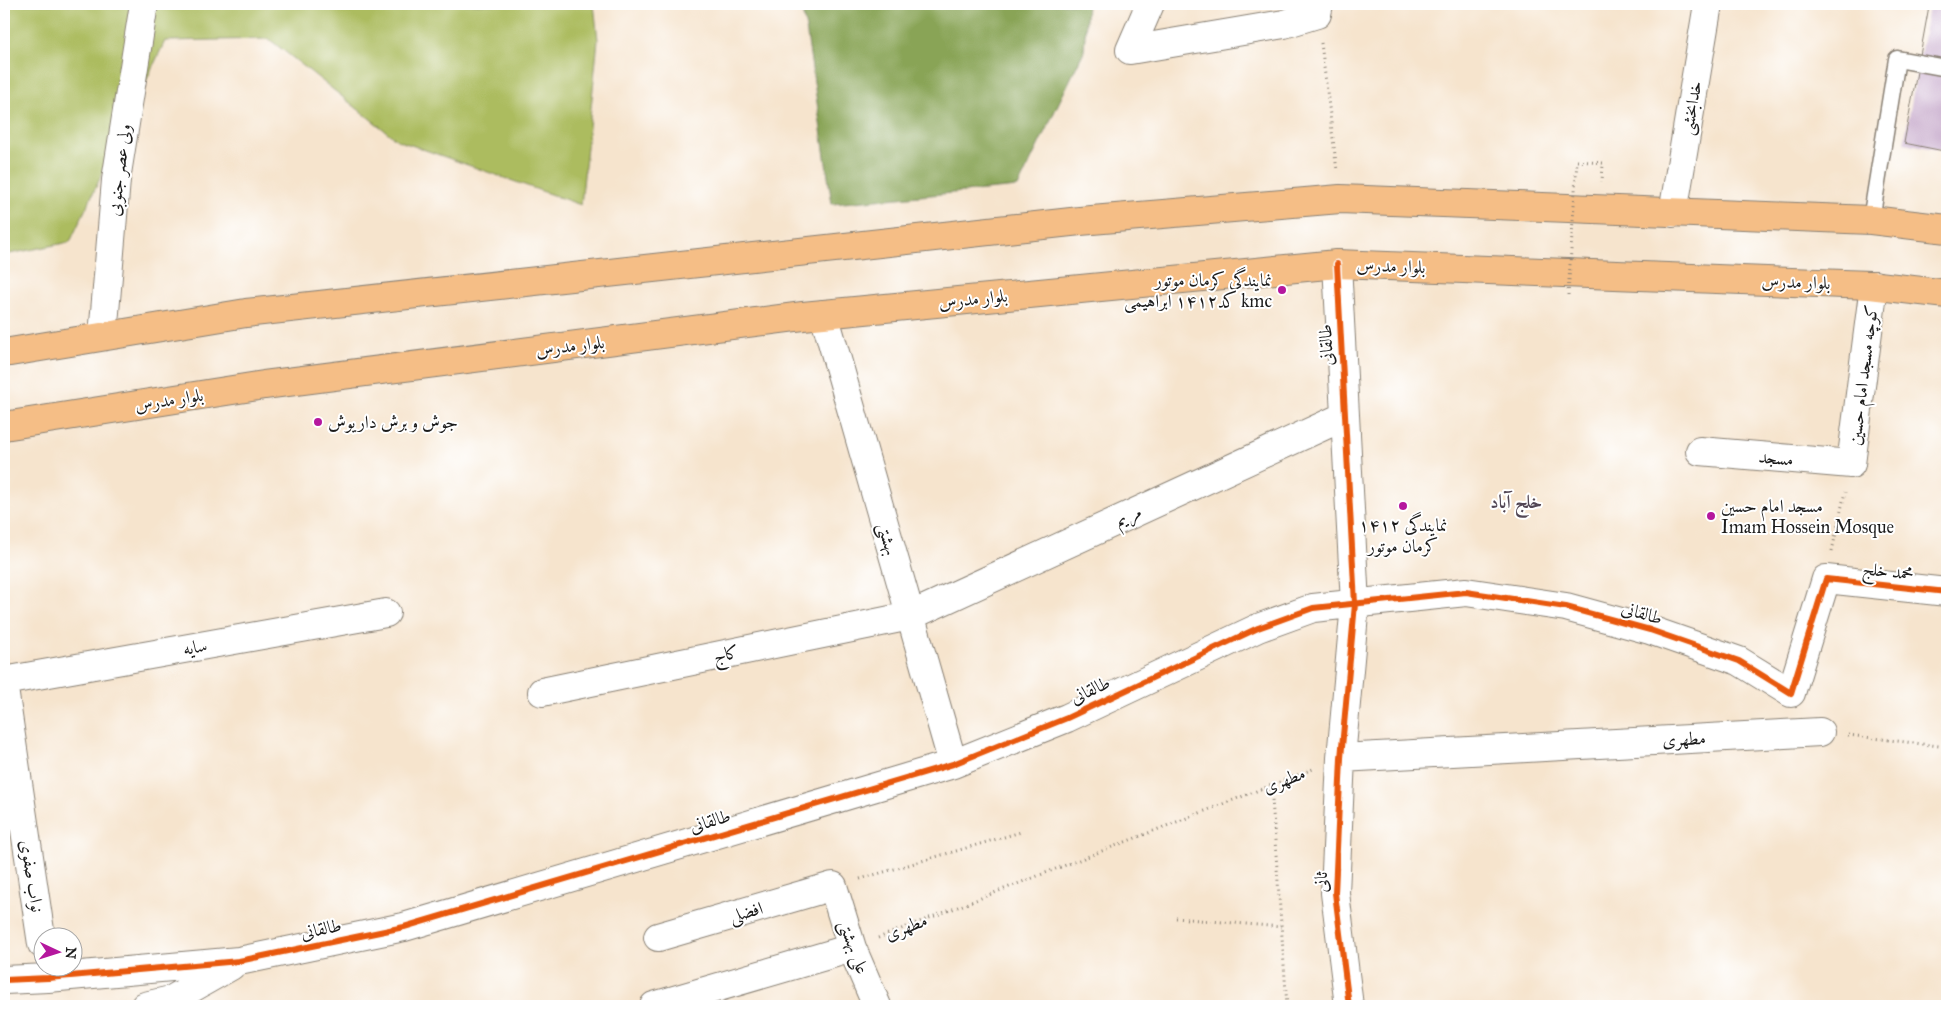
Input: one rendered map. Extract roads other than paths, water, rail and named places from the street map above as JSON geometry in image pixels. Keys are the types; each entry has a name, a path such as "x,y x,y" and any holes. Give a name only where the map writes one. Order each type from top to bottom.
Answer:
{"highway":[{"path":"4,352 256,312 1080,221 1340,199 1870,220 1947,229"},
{"name":"بلوار مدرس","path":"4,426 264,385 824,314 1337,264 1874,285 1947,294"}],"street":[{"name":"ولی عصر جنوبی","path":"103,336 116,180 144,4"},
{"path":"1150,4 1130,50 1284,24 1318,9"},
{"name":"خدابخشی","path":"1673,213 1708,4"},
{"name":"طالقانی","path":"1337,264 1355,604 1341,758"},
{"name":"کوچه مسجد امام حسین","path":"1851,464 1874,285"},
{"name":"بهشتی","path":"824,314 953,764"},
{"name":"مریم","path":"910,616 1345,416"},
{"name":"مسجد","path":"1700,451 1851,464"},
{"name":"طالقانی","path":"82,971 239,962 404,927 953,764 1067,718 1258,628 1313,608 1466,592 1566,607 1650,630 1739,661 1791,693 1826,579"},
{"name":"محمد خلج","path":"1826,579 1947,592"},
{"name":"سایه","path":"4,682 386,614"},
{"name":"کاج","path":"542,692 910,616"},
{"name":"نواب صفوی","path":"4,689 40,928"},
{"name":"مطهری","path":"1341,758 1820,732"},
{"name":"ثانی","path":"1341,758 1335,893 1349,1006"},
{"name":"افضلی","path":"658,937 833,886"},
{"name":"علی بهشتی","path":"833,886 852,948 877,1006"},
{"path":"654,1006 852,948"},
{"path":"146,1006 171,1000 239,962"},
{"name":"طالقانی","path":"4,980 32,975"}],"lane":[{"path":"1870,220 1897,59 1947,68"}],"place":[{"name":"نمایندگی کرمان موتور کد۱۴۱۲ ابراهیمی kmc","path":"1282,290"},
{"name":"جوش و برش داریوش","path":"318,422"},
{"name":"نمایندگی ۱۴۱۲ کرمان موتور","path":"1403,506"},
{"name":"مسجد امام حسین Imam Hossein Mosque","path":"1711,516"}],"district":[{"name":"خلج آباد","path":"1516,501"}]}
